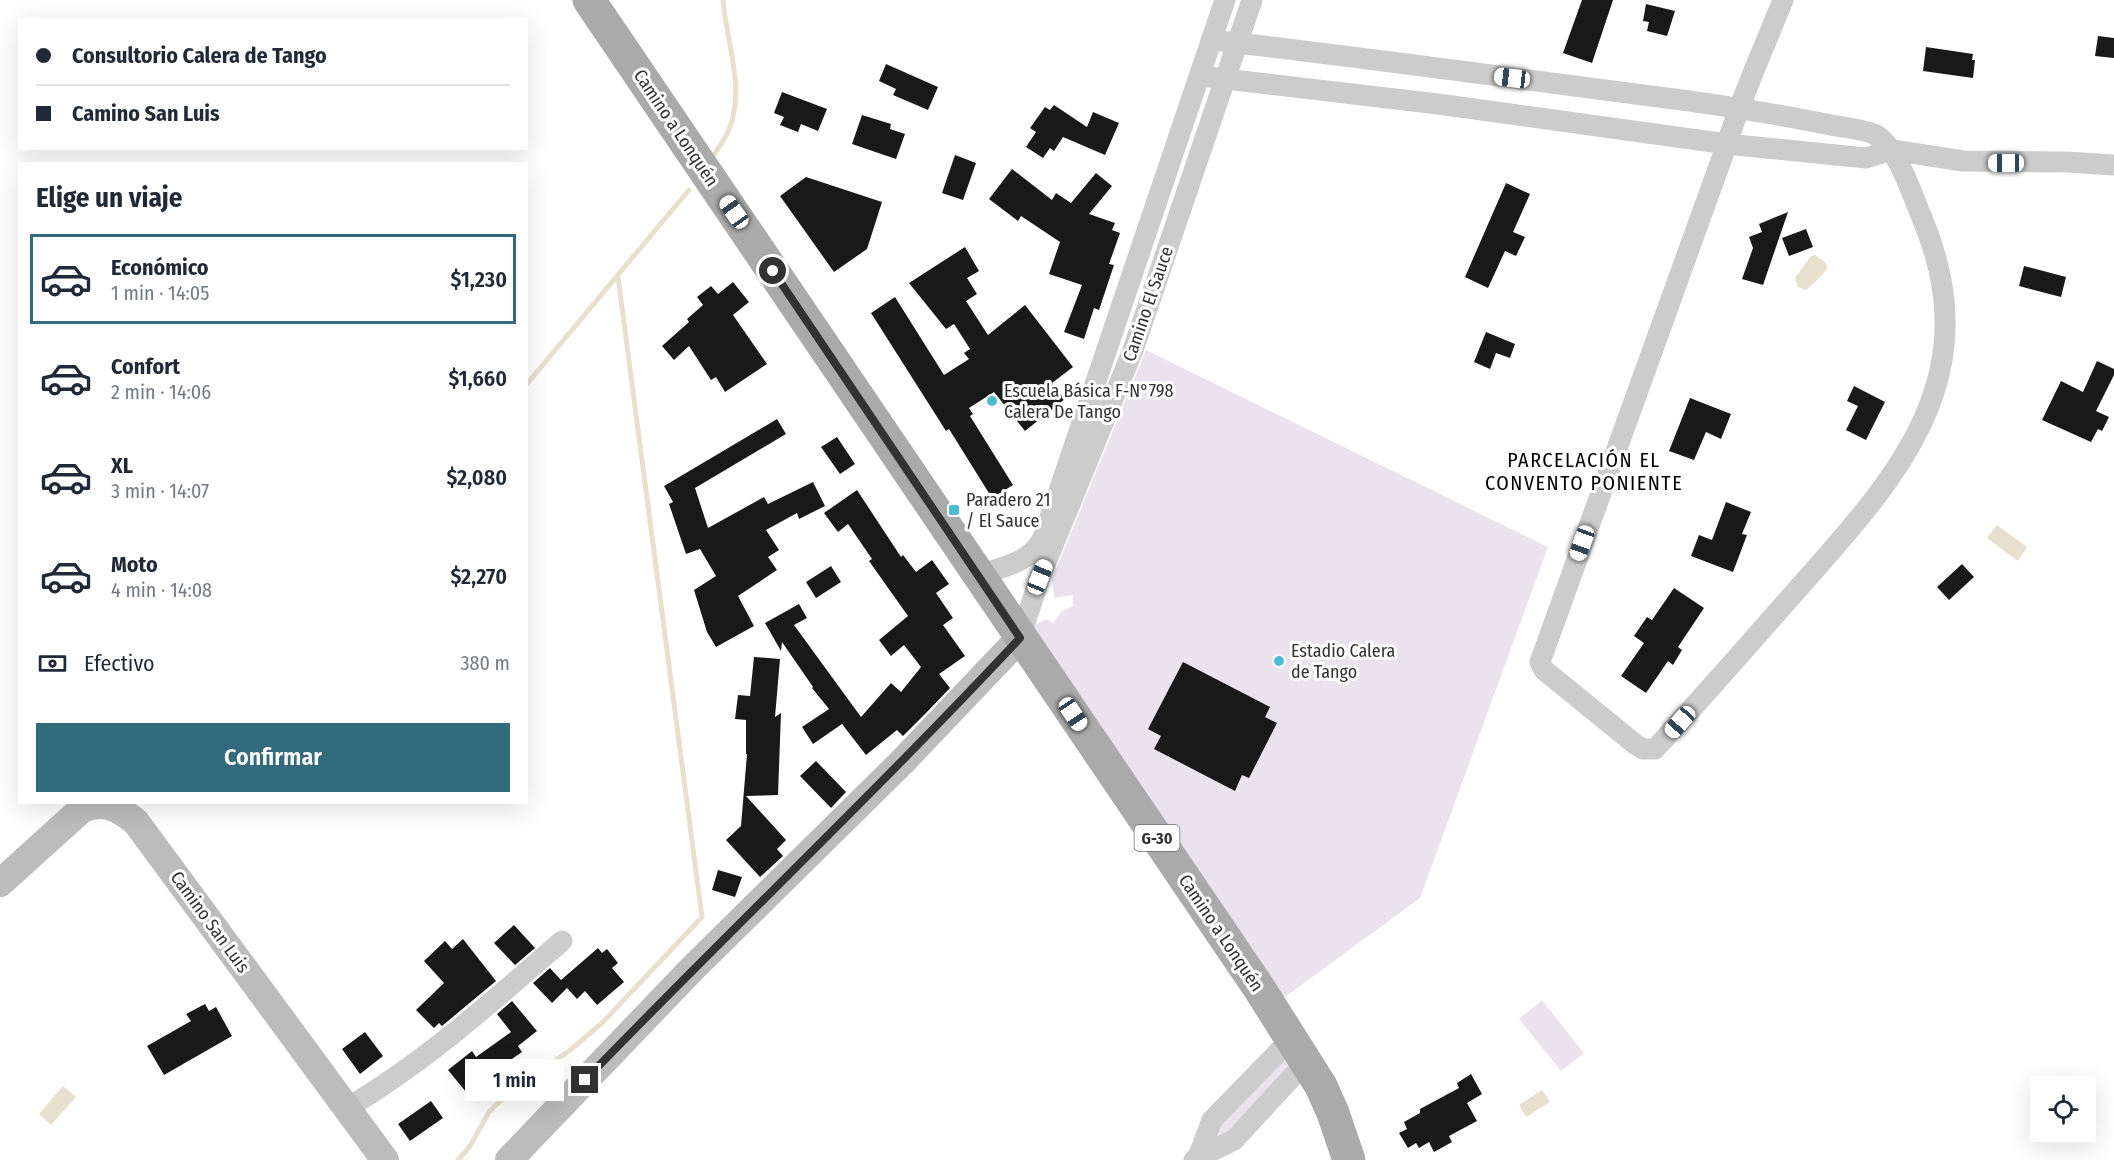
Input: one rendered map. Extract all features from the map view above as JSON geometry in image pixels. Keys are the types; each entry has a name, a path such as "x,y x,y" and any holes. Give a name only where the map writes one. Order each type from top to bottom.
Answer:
{"main road":[{"name":"Camino a Lonquén","path":"589,0 849,381 1299,1050 1333,1113 1349,1160"}],"street":[{"name":"Camino El Sauce","path":"1024,560 1038,548 1043,538 1225,0"},
{"name":"Camino El Sauce","path":"1020,638 1040,577 1133,350 1252,0"},
{"path":"1211,40 1738,107 1875,134 1892,150 1927,232 1937,262 1944,298 1946,334 1940,373 1926,414 1906,453 1864,514 1655,749 1648,750 1635,744 1553,678 1544,670 1540,662 1727,144 1738,107 1761,57 1783,0"},
{"path":"1438,104 1444,70"},
{"path":"1200,76 1438,104 1727,144 1866,158 1892,150 1963,161 2114,165"},
{"path":"978,574 1024,560 1040,577"},
{"path":"508,1160 684,977 903,761 1020,638"},
{"name":"Camino San Luis","path":"0,884 82,809 104,804 123,811 136,822 385,1160"},
{"path":"346,1108 386,1085 473,1018 562,940"},
{"path":"1196,1160 1212,1120 1299,1050"},
{"path":"1196,1160 1234,1140 1299,1050"}],"shaded area":[{"path":"1815,255 1826,263 1827,269 1806,290 1798,287 1795,278 1811,256"},
{"name":"Estadio Calera de Tango","path":"1146,350 1548,547 1420,898 1281,1000 1033,626 1046,619 1053,623 1061,612 1073,606 1073,595 1054,598 1052,579"},
{"path":"1997,525 2027,547 2018,561 1987,538"},
{"path":"1542,1000 1584,1053 1561,1071 1519,1019"},
{"path":"1281,1057 1294,1069 1229,1135 1205,1149 1215,1123"},
{"path":"63,1086 76,1097 51,1125 39,1114"},
{"path":"1542,1090 1550,1102 1526,1117 1519,1105"}],"building":[{"path":"1582,0 1613,0 1592,63 1563,53"},
{"path":"1646,4 1675,11 1667,36 1647,31 1649,22 1643,21"},
{"path":"2098,36 2114,38 2114,58 2095,56"},
{"path":"1926,47 1973,54 1972,60 1975,60 1973,78 1923,71"},
{"path":"886,64 938,87 928,110 893,95 896,89 879,81"},
{"path":"782,92 827,109 818,131 801,124 798,132 780,125 784,117 774,113"},
{"path":"1054,105 1087,127 1093,112 1119,123 1105,155 1063,137 1054,151 1050,148 1043,158 1026,147 1036,132 1030,128 1045,107 1050,110"},
{"path":"862,115 891,124 890,129 905,134 896,159 852,144"},
{"path":"955,155 976,163 963,200 942,193"},
{"path":"1012,169 1052,200 1056,193 1071,203 1096,173 1112,186 1089,214 1115,223 1112,230 1120,233 1109,264 1114,265 1099,310 1094,308 1084,339 1064,332 1082,285 1049,274 1060,242 1021,216 1018,221 989,199"},
{"path":"806,177 882,202 867,249 834,272 780,196"},
{"path":"1506,183 1530,194 1513,232 1525,237 1516,256 1505,251 1488,288 1465,277"},
{"path":"1788,212 1763,285 1742,279 1753,248 1749,237 1762,232 1759,224"},
{"path":"1806,229 1813,247 1789,256 1782,238"},
{"path":"965,247 979,271 967,278 977,294 966,301 988,335 1025,305 1073,367 1052,383 1065,399 1025,431 994,392 969,408 973,414 970,416 1013,485 992,498 949,429 946,431 871,313 895,297 944,375 969,359 964,353 970,349 954,324 946,329 909,283"},
{"path":"2024,266 2066,277 2061,297 2019,286"},
{"path":"733,282 749,302 733,315 767,364 725,392 716,377 711,380 689,346 674,360 662,346 689,322 687,319 703,305 697,297 711,286 718,294"},
{"path":"1486,332 1515,344 1510,358 1496,353 1490,369 1474,362"},
{"path":"2097,361 2114,369 2114,375 2096,411 2109,417 2102,431 2098,429 2091,442 2042,420 2061,381 2083,392"},
{"path":"1854,386 1885,402 1866,440 1846,430 1858,406 1847,401"},
{"path":"1690,398 1731,414 1721,439 1706,432 1694,460 1669,451"},
{"path":"777,419 786,434 695,488 708,528 764,497 768,504 813,482 825,506 799,519 797,513 766,530 779,550 768,557 777,570 738,596 754,626 716,647 707,632 694,590 716,576 700,549 686,554 669,504 673,502 664,486"},
{"path":"837,437 855,464 840,474 821,447"},
{"path":"857,490 901,557 903,555 916,572 932,560 949,584 936,593 953,618 943,625 965,656 939,674 950,688 903,736 897,730 866,755 842,724 813,744 802,727 829,709 812,688 782,642 781,651 765,623 799,604 807,618 794,625 861,717 891,683 901,692 921,667 904,645 891,656 879,640 908,616 869,561 872,559 848,524 838,532 824,513"},
{"path":"1726,502 1751,512 1742,534 1747,535 1733,572 1691,556 1699,535 1712,540"},
{"path":"1962,564 1974,577 1949,600 1937,587"},
{"path":"831,566 841,582 816,598 806,582"},
{"path":"1674,588 1704,608 1678,647 1682,650 1673,665 1668,661 1646,693 1621,676 1644,643 1634,636 1647,617 1652,620"},
{"path":"754,657 780,659 775,717 781,713 778,795 746,796 786,840 777,849 783,856 760,877 726,840 741,826 747,754 746,720 735,719 738,695 750,696"},
{"path":"1183,662 1270,707 1265,717 1277,723 1249,778 1242,775 1235,791 1154,749 1161,736 1148,729"},
{"path":"816,761 846,792 831,808 800,776"},
{"path":"718,870 742,877 735,897 712,890"},
{"path":"514,925 535,948 515,965 494,943"},
{"path":"463,939 496,981 442,1026 439,1023 434,1028 416,1010 444,983 424,961 445,941 452,949"},
{"path":"598,948 602,953 607,949 618,963 612,968 624,982 597,1005 585,991 577,999 567,988 552,1003 533,983 550,968 561,980"},
{"path":"512,1001 537,1031 518,1046 522,1052 466,1092 448,1070 472,1051 476,1057 511,1032 497,1014"},
{"path":"205,1004 209,1011 216,1007 232,1036 164,1075 147,1046 191,1021 186,1014"},
{"path":"365,1032 383,1056 360,1074 342,1049"},
{"path":"1471,1074 1482,1094 1467,1103 1477,1121 1449,1136 1452,1142 1434,1152 1429,1142 1419,1148 1416,1143 1408,1148 1399,1133 1407,1129 1404,1122 1420,1113 1420,1109 1459,1088 1457,1083"},
{"path":"431,1101 443,1118 410,1141 398,1124"}],"waterway":[{"path":"711,159 730,127 736,96 723,0"},
{"path":"528,383 689,190"},
{"path":"458,1160 470,1146 489,1112 509,1092 569,1051 602,1023 702,917 618,277"}],"place":[{"name":"Escuela Básica F-N°798 Calera De Tango","path":"992,401"},
{"name":"Paradero 21 / El Sauce","path":"954,510"},
{"name":"Estadio Calera de Tango","path":"1279,661"}],"district":[{"name":"PARCELACIÓN EL CONVENTO PONIENTE","path":"1584,472"}],"route":[{"path":"585,1080 692,969 903,761 1020,638 773,271"}]}
